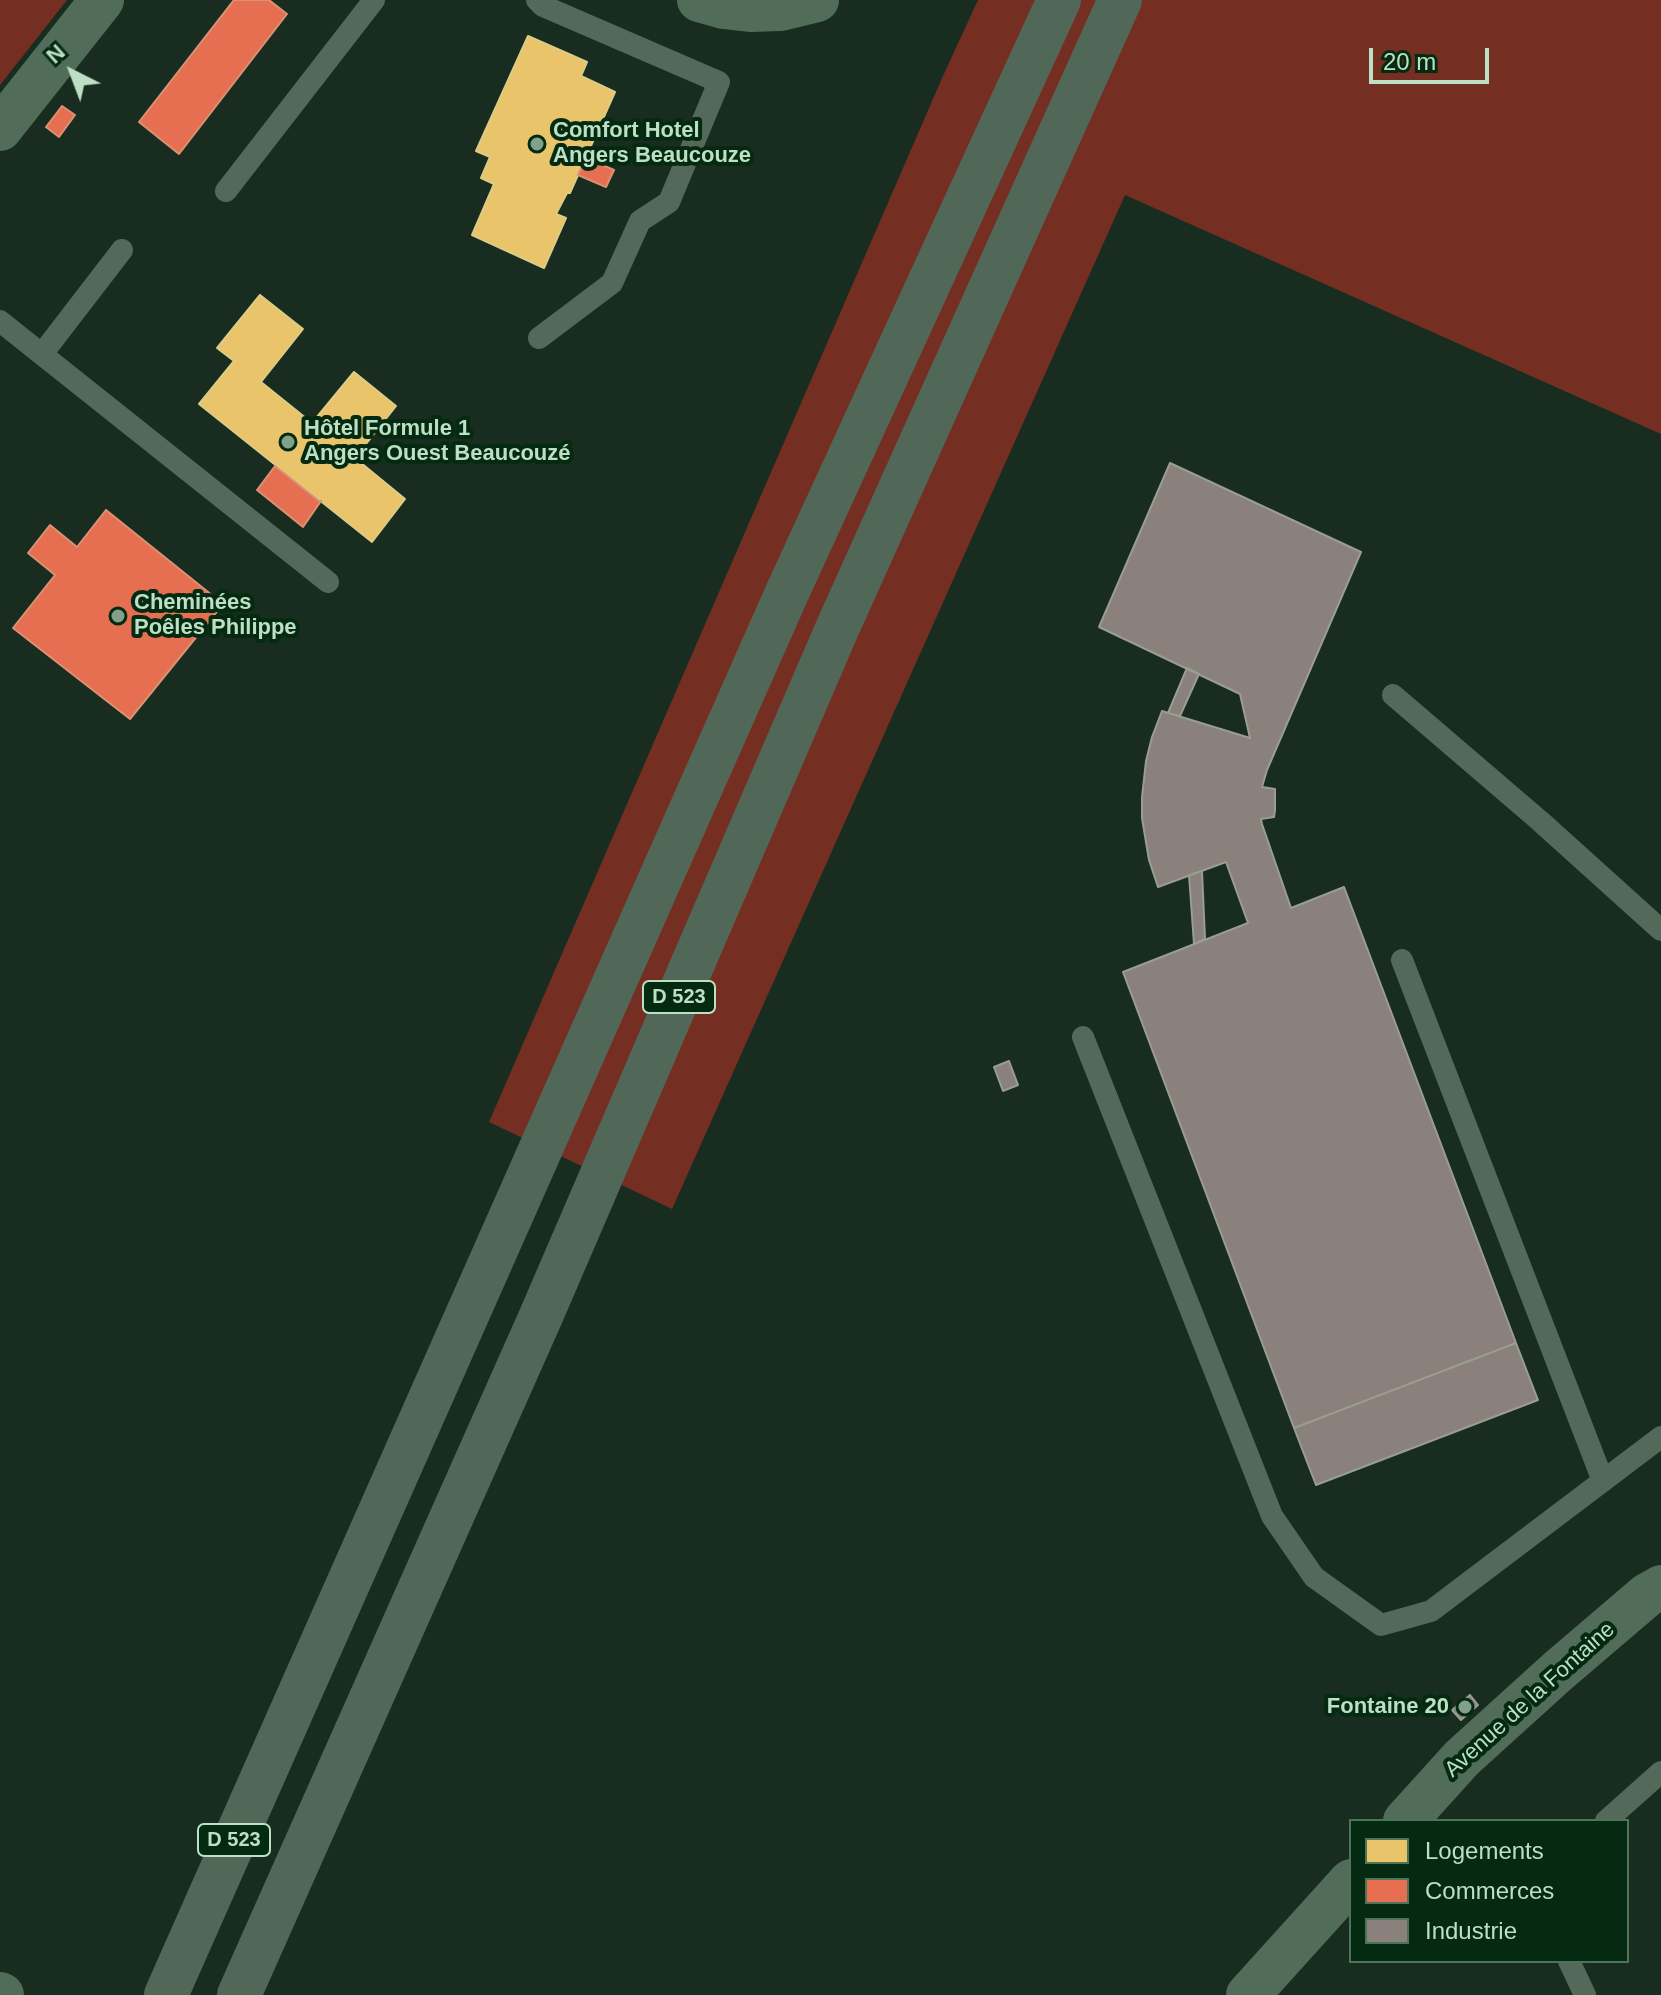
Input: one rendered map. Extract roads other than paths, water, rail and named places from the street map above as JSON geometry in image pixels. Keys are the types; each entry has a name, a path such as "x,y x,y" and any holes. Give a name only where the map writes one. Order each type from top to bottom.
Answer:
{"highway":[{"name":"D 523","path":"166,1995 780,610 1059,0"},
{"name":"D 523","path":"239,1995 548,1302 837,629 1120,0"}],"street":[{"path":"0,129 102,0"},
{"path":"699,0 750,10 780,9 817,0"},
{"name":"Avenue de la Fontaine","path":"1407,1819 1462,1758 1558,1671 1647,1595 1661,1587"},
{"path":"1248,1995 1349,1883"}],"lane":[{"path":"226,191 374,0"},
{"path":"537,0 543,6 719,82 669,202 640,221 612,283 539,338"},
{"path":"42,354 122,250"},
{"path":"0,321 328,582"},
{"path":"1393,695 1661,930"},
{"path":"1402,960 1603,1481"},
{"path":"1083,1037 1272,1516 1314,1577 1381,1625 1431,1611 1661,1437"},
{"path":"1608,1819 1661,1772"},
{"path":"1570,1963 1585,1995"}],"place":[{"name":"Comfort Hotel Angers Beaucouze","path":"537,144"},
{"name":"Hôtel Formule 1 Angers Ouest Beaucouzé","path":"288,442"},
{"name":"Cheminées Poêles Philippe","path":"118,616"},
{"name":"Fontaine 20","path":"1465,1707"}]}
